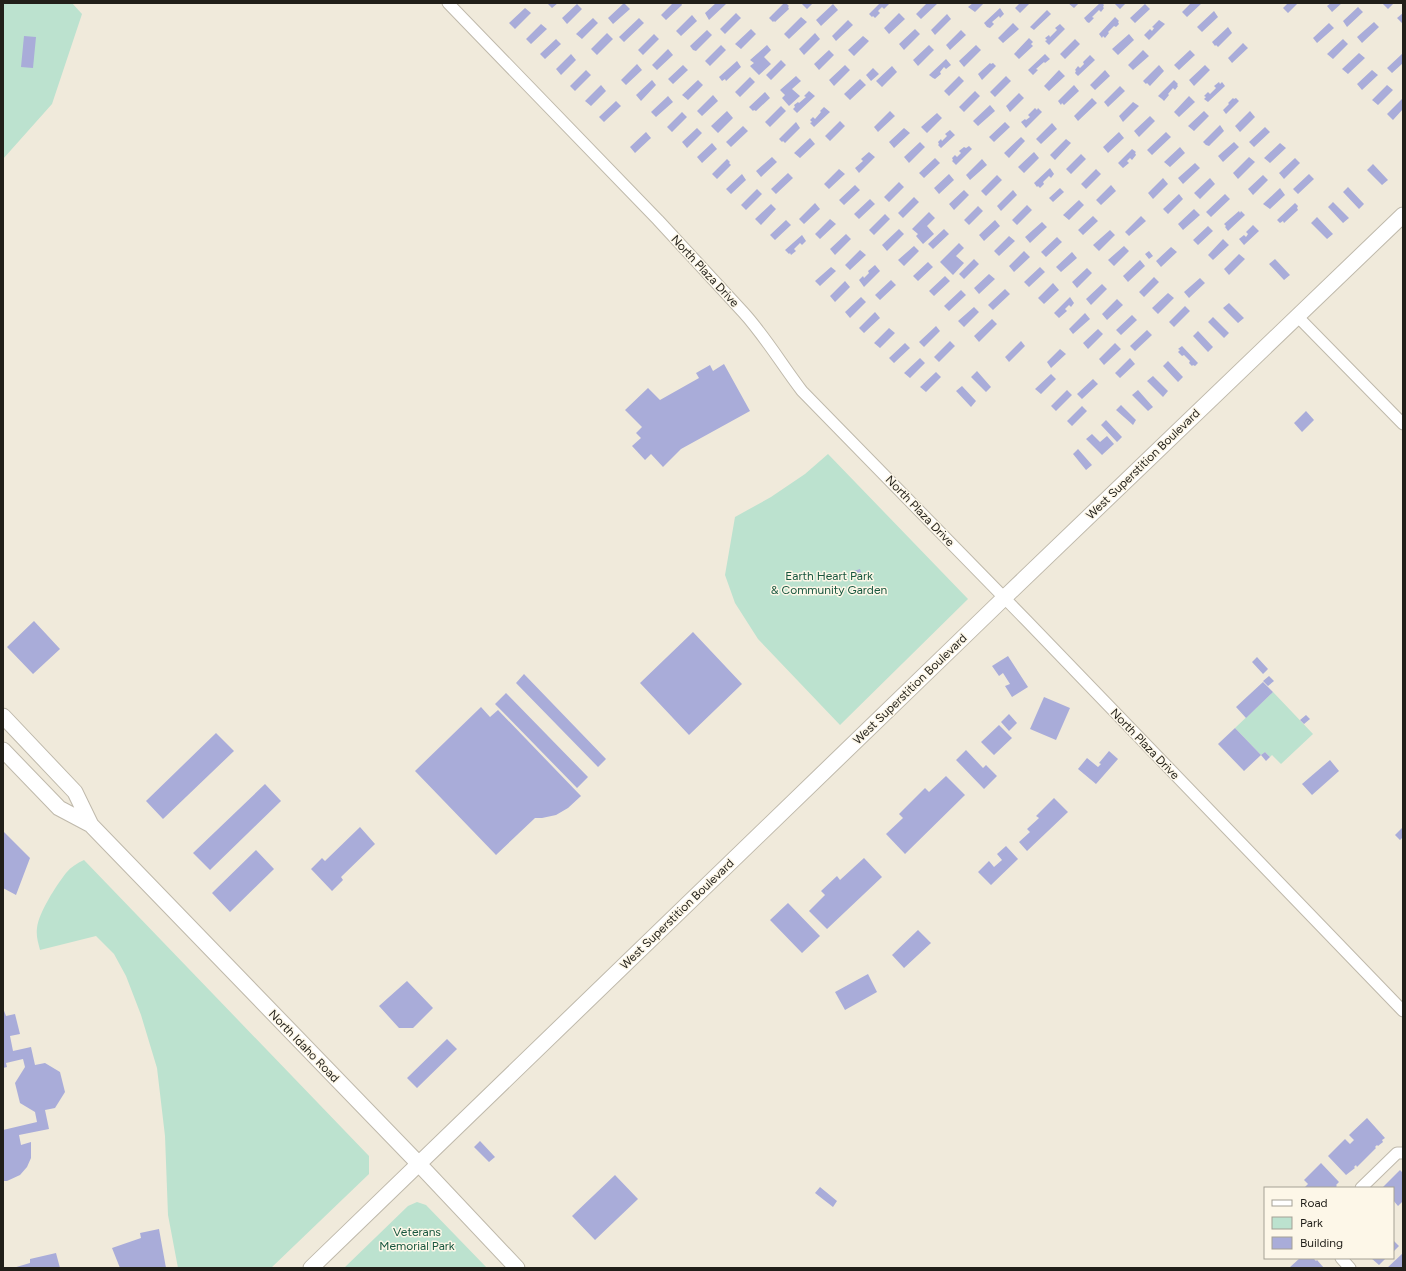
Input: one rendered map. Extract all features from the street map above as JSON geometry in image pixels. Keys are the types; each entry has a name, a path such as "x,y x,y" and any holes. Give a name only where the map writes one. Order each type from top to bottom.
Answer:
{"main road":[{"name":"West Superstition Boulevard","path":"311,1268 418,1163 1403,215"},
{"name":"North Idaho Road","path":"3,716 75,792 90,825"},
{"name":"North Idaho Road","path":"3,750 59,808 90,825 418,1163 517,1268"},
{"path":"3,759 17,764"}],"street":[{"name":"North Plaza Drive","path":"448,3 653,215 756,326 802,390 1403,1011"},
{"path":"1297,316 1403,424"},
{"path":"1362,1187 1397,1153 1403,1153"},
{"path":"1342,1259 1350,1268"}],"green space":[{"path":"3,3 72,3 82,14 52,104 3,159"},
{"name":"Earth Heart Park & Community Garden","path":"828,454 968,599 840,725 758,639 735,603 725,575 735,517 771,497 805,474"},
{"path":"1273,692 1313,734 1281,764 1272,755 1270,757 1265,752 1261,755 1235,728"},
{"path":"84,860 369,1156 369,1174 271,1268 178,1268 168,1215 165,1136 157,1068 141,1015 126,976 114,954 96,936 40,950 38,942 38,922 48,899 68,871 74,865"},
{"name":"Veterans Memorial Park","path":"417,1202 426,1205 487,1268 344,1268 408,1206"}],"building":[{"path":"547,3 558,3 552,8"},
{"path":"624,3 630,9 613,24 608,18"},
{"path":"673,3 681,3 682,5 666,20 661,15"},
{"path":"716,3 726,4 709,20 705,13"},
{"path":"784,3 789,6 789,9 775,22 773,22 769,18"},
{"path":"801,3 813,3 807,9"},
{"path":"880,3 890,3 884,9 882,7 878,11 880,13 875,18 873,16 872,17 869,14"},
{"path":"927,3 938,3 921,19 916,14"},
{"path":"973,3 984,3 975,12 968,7"},
{"path":"1020,3 1030,3 1020,13 1015,8"},
{"path":"1068,3 1079,3 1074,8"},
{"path":"1100,3 1104,5 1104,8 1101,12 1099,10 1092,17 1094,18 1089,23 1087,22 1084,18"},
{"path":"1114,3 1126,3 1120,9"},
{"path":"1191,3 1202,3 1187,17 1182,12"},
{"path":"1288,3 1298,3 1288,13 1283,8"},
{"path":"1331,3 1342,3 1332,12 1327,6"},
{"path":"1382,3 1394,3 1388,9"},
{"path":"577,4 582,9 567,24 562,18"},
{"path":"833,4 838,10 821,26 816,20"},
{"path":"1145,4 1150,9 1135,23 1130,18"},
{"path":"1358,7 1363,12 1347,27 1343,21"},
{"path":"525,8 531,13 515,29 509,23"},
{"path":"1000,8 1004,14 992,22 994,24 990,28 987,27 984,23"},
{"path":"1047,10 1051,14 1034,30 1030,27"},
{"path":"1214,11 1218,17 1202,32 1197,27"},
{"path":"736,13 741,18 725,34 720,29"},
{"path":"899,13 905,19 889,34 884,28"},
{"path":"1403,13 1403,24 1397,18"},
{"path":"947,14 951,19 935,35 931,30"},
{"path":"692,15 697,21 681,36 676,31"},
{"path":"801,17 807,22 789,39 784,34"},
{"path":"1115,17 1119,21 1119,24 1116,27 1114,26 1108,32 1109,33 1105,38 1103,36 1102,38 1099,34"},
{"path":"593,18 598,23 582,39 576,34"},
{"path":"639,18 644,23 624,42 619,37"},
{"path":"848,20 853,25 836,41 832,36"},
{"path":"1159,20 1165,24 1149,40 1144,35 1150,29 1152,31 1154,28 1152,27"},
{"path":"1374,22 1379,27 1362,43 1357,37"},
{"path":"1013,23 1019,29 1003,43 998,38"},
{"path":"1329,23 1334,28 1317,43 1313,38"},
{"path":"541,24 547,29 531,44 526,39"},
{"path":"1060,24 1065,29 1049,45 1045,41 1047,40 1045,38 1049,35 1050,37 1057,30 1055,28"},
{"path":"1228,27 1232,33 1218,47 1216,45 1215,46 1212,42"},
{"path":"751,29 756,34 741,49 735,44"},
{"path":"915,29 920,34 904,50 899,44"},
{"path":"707,30 712,35 696,51 693,50 690,46"},
{"path":"961,30 966,35 950,50 946,45"},
{"path":"607,33 613,39 597,55 591,49"},
{"path":"815,33 820,39 804,55 799,49"},
{"path":"654,34 659,39 643,55 638,50"},
{"path":"1129,34 1134,40 1118,55 1112,49"},
{"path":"24,36 36,37 33,68 21,67"},
{"path":"863,36 869,41 854,56 848,50"},
{"path":"1029,38 1033,42 1031,44 1033,46 1019,59 1014,54"},
{"path":"556,39 561,44 545,59 540,54"},
{"path":"1075,39 1080,44 1065,59 1060,54"},
{"path":"1343,39 1348,44 1333,59 1327,54"},
{"path":"1243,43 1248,48 1232,63 1228,58"},
{"path":"721,45 726,50 710,66 705,61"},
{"path":"767,45 771,50 764,57 771,64 759,75 750,66 754,63 750,60"},
{"path":"929,45 934,50 918,66 913,60"},
{"path":"976,45 981,50 964,67 959,61"},
{"path":"668,49 673,55 657,70 652,65"},
{"path":"829,50 834,55 819,70 814,64"},
{"path":"1143,50 1149,56 1133,70 1128,65"},
{"path":"1190,50 1195,55 1179,70 1174,65"},
{"path":"1359,53 1365,58 1348,74 1342,69"},
{"path":"1403,53 1403,63 1392,73 1387,68"},
{"path":"571,54 576,60 561,75 556,69"},
{"path":"1045,54 1050,59 1036,69 1038,70 1033,75 1028,70"},
{"path":"1090,55 1095,60 1078,76 1075,73 1075,70 1078,66 1080,68 1084,64 1083,62"},
{"path":"946,59 951,65 946,69 944,67 940,72 941,74 935,79 929,75"},
{"path":"781,60 786,65 771,80 766,75"},
{"path":"737,61 741,67 726,81 725,79 722,81 719,77"},
{"path":"990,63 993,63 996,66 982,80 978,74"},
{"path":"637,64 642,70 626,85 621,80"},
{"path":"683,65 688,70 673,84 668,79"},
{"path":"845,65 850,70 834,86 829,80"},
{"path":"1159,65 1164,71 1150,86 1147,83 1146,84 1143,81"},
{"path":"1205,65 1210,70 1194,86 1189,80"},
{"path":"892,66 897,72 882,87 876,81"},
{"path":"873,68 879,74 871,81 866,75"},
{"path":"586,70 591,75 575,91 570,86"},
{"path":"1059,70 1065,76 1049,91 1044,86"},
{"path":"1105,70 1110,76 1095,90 1090,85"},
{"path":"1372,70 1378,75 1362,90 1357,84"},
{"path":"796,76 801,81 792,89 800,96 789,106 782,98 785,95 780,90"},
{"path":"959,76 964,81 949,96 944,91"},
{"path":"1006,76 1011,81 995,97 990,92"},
{"path":"750,77 755,82 740,97 735,92"},
{"path":"860,79 866,85 850,100 844,94"},
{"path":"652,80 656,85 641,101 636,95"},
{"path":"698,80 703,85 688,100 682,95"},
{"path":"1174,80 1178,86 1175,90 1173,88 1164,101 1158,96"},
{"path":"1219,82 1220,84 1222,82 1225,86 1208,102 1204,99 1206,97 1204,96 1208,92 1210,94 1216,88 1214,86"},
{"path":"601,85 606,91 591,106 585,101"},
{"path":"1074,85 1079,91 1064,105 1062,103 1061,105 1058,101"},
{"path":"1387,85 1393,90 1378,105 1372,100"},
{"path":"1120,86 1125,91 1108,107 1104,102"},
{"path":"809,91 815,96 797,113 793,109 795,107 794,105 806,97 804,96"},
{"path":"975,91 980,96 964,112 959,107"},
{"path":"765,92 770,98 756,111 753,111 749,107"},
{"path":"1019,93 1024,98 1010,112 1006,106"},
{"path":"713,95 718,101 702,116 697,111"},
{"path":"668,96 673,102 656,117 651,112"},
{"path":"1189,96 1195,102 1179,117 1174,112"},
{"path":"1092,98 1097,103 1078,121 1074,116"},
{"path":"1233,98 1236,98 1239,101 1226,114 1223,110"},
{"path":"1403,98 1403,109 1393,120 1387,114"},
{"path":"616,101 621,106 604,122 599,117"},
{"path":"1133,102 1139,106 1123,122 1119,116"},
{"path":"990,105 995,111 978,126 973,121"},
{"path":"781,106 786,111 770,127 765,122"},
{"path":"824,107 830,112 814,127 810,123 812,122 810,120 813,117 815,119"},
{"path":"1035,108 1037,110 1038,108 1042,112 1026,128 1021,122 1030,117 1028,115"},
{"path":"727,111 733,118 718,133 711,126"},
{"path":"890,111 895,116 878,132 874,127"},
{"path":"1204,111 1209,116 1194,131 1188,126"},
{"path":"1250,111 1255,117 1240,132 1235,126"},
{"path":"682,112 687,117 672,132 667,127"},
{"path":"937,113 942,118 927,133 921,127"},
{"path":"1150,116 1155,121 1139,137 1134,131"},
{"path":"840,121 845,126 830,141 825,136"},
{"path":"796,122 800,128 785,143 783,141 782,142 779,139"},
{"path":"1005,122 1010,127 994,142 989,137"},
{"path":"1052,123 1057,129 1041,144 1036,139"},
{"path":"1220,125 1224,131 1209,146 1206,145 1203,142"},
{"path":"743,126 748,131 731,147 726,142"},
{"path":"1265,127 1270,132 1254,147 1249,142"},
{"path":"697,128 702,133 687,148 682,142"},
{"path":"904,128 910,133 894,148 889,142"},
{"path":"950,130 955,135 941,148 938,145 938,142 941,139 942,141 947,136 945,134"},
{"path":"646,132 651,138 635,153 630,147"},
{"path":"1119,132 1124,138 1108,153 1103,147"},
{"path":"1166,132 1171,137 1152,155 1147,150"},
{"path":"1021,137 1025,141 1009,158 1004,153"},
{"path":"810,138 815,144 800,158 794,153"},
{"path":"1066,139 1071,143 1055,160 1050,155"},
{"path":"920,142 925,147 909,163 904,157"},
{"path":"1234,142 1239,147 1223,162 1218,156"},
{"path":"712,143 717,149 702,163 697,157"},
{"path":"1280,143 1286,148 1270,163 1264,158"},
{"path":"969,146 972,149 956,165 952,161 952,158 955,155 957,157 961,153 959,151 964,147 966,148"},
{"path":"1180,147 1185,153 1170,167 1164,162"},
{"path":"1132,149 1136,152 1136,155 1132,160 1130,158 1127,161 1129,163 1123,168 1118,163"},
{"path":"869,152 875,157 859,173 855,168 863,161 861,159"},
{"path":"1034,152 1039,158 1024,173 1018,167"},
{"path":"1081,154 1086,159 1071,174 1066,169"},
{"path":"772,157 777,162 761,177 756,171"},
{"path":"1249,157 1255,162 1238,179 1233,173"},
{"path":"935,158 940,163 924,178 919,173"},
{"path":"1295,158 1300,163 1284,179 1279,173"},
{"path":"727,159 731,165 717,179 712,174"},
{"path":"982,159 987,165 970,180 966,175"},
{"path":"1195,163 1200,168 1183,184 1178,178"},
{"path":"1373,164 1388,180 1382,185 1367,170"},
{"path":"1050,168 1054,174 1051,178 1049,176 1043,182 1044,184 1040,188 1038,186 1037,187 1034,183"},
{"path":"839,169 845,174 829,189 824,184"},
{"path":"1096,169 1101,174 1086,189 1081,184"},
{"path":"788,173 793,178 776,194 771,189"},
{"path":"742,174 746,180 731,194 726,189"},
{"path":"949,174 954,180 939,194 934,188"},
{"path":"1309,174 1314,179 1298,194 1293,189"},
{"path":"997,175 1002,180 986,196 981,191"},
{"path":"1263,175 1268,180 1253,195 1248,189"},
{"path":"1163,178 1168,184 1153,199 1148,193"},
{"path":"1210,178 1215,184 1200,199 1194,193"},
{"path":"899,182 904,187 889,202 884,197"},
{"path":"855,185 860,190 844,205 839,200"},
{"path":"1111,185 1116,191 1101,205 1096,200"},
{"path":"1348,187 1364,204 1359,209 1343,192"},
{"path":"1060,188 1064,192 1053,202 1049,198"},
{"path":"1280,188 1285,195 1270,209 1263,204"},
{"path":"757,189 762,194 746,210 741,205"},
{"path":"964,190 969,195 954,210 949,204"},
{"path":"1013,190 1017,195 1001,211 997,206"},
{"path":"1179,194 1183,199 1168,214 1163,209"},
{"path":"1225,194 1230,199 1211,217 1206,212"},
{"path":"914,197 919,202 903,218 898,213"},
{"path":"870,199 875,204 859,219 854,214"},
{"path":"1079,200 1084,205 1069,220 1063,215"},
{"path":"1333,202 1349,218 1343,223 1328,207"},
{"path":"815,203 820,209 804,224 799,219"},
{"path":"1295,203 1298,206 1298,210 1284,223 1283,221 1280,223 1277,220"},
{"path":"771,204 776,209 761,225 755,219"},
{"path":"1027,205 1032,210 1017,225 1012,220"},
{"path":"978,206 983,211 969,225 964,220"},
{"path":"1194,209 1200,215 1183,230 1178,224"},
{"path":"1239,211 1245,215 1228,231 1224,224"},
{"path":"929,212 935,218 927,226 934,234 923,244 916,236 918,234 912,229"},
{"path":"885,214 890,219 874,235 869,230"},
{"path":"1093,216 1098,221 1083,235 1078,230"},
{"path":"1141,216 1146,221 1129,236 1125,232"},
{"path":"1317,217 1333,234 1327,239 1311,223"},
{"path":"830,219 836,224 820,239 815,234"},
{"path":"786,220 791,225 775,240 770,235"},
{"path":"995,220 1000,226 984,241 979,235"},
{"path":"1042,222 1047,227 1030,243 1025,237"},
{"path":"1253,225 1259,231 1244,245 1239,239 1244,235 1246,237 1248,234 1246,232"},
{"path":"1208,226 1213,231 1198,245 1193,240"},
{"path":"899,229 904,234 887,251 882,245"},
{"path":"944,229 949,234 933,249 928,244"},
{"path":"1110,230 1115,235 1099,251 1093,245"},
{"path":"846,234 851,239 835,255 830,249"},
{"path":"802,235 806,241 802,245 800,243 794,249 796,251 791,255 790,253 789,254 785,250"},
{"path":"1009,236 1015,241 999,256 994,251"},
{"path":"1057,237 1062,242 1046,257 1041,252"},
{"path":"1223,239 1229,245 1213,260 1208,255"},
{"path":"959,243 964,248 956,256 964,263 953,275 940,262"},
{"path":"914,246 919,251 904,266 898,260"},
{"path":"1124,246 1129,251 1114,266 1108,260"},
{"path":"1171,247 1177,252 1161,267 1156,261"},
{"path":"860,250 866,255 850,270 845,265"},
{"path":"1024,251 1030,257 1014,272 1009,266"},
{"path":"1149,251 1153,256 1149,259 1145,254"},
{"path":"1072,252 1077,258 1061,272 1056,267"},
{"path":"1239,254 1245,259 1229,275 1224,269"},
{"path":"974,259 979,264 964,279 959,274"},
{"path":"1275,259 1290,275 1284,280 1269,264"},
{"path":"1140,260 1145,266 1128,282 1123,276"},
{"path":"928,262 933,267 918,281 913,276"},
{"path":"875,265 880,271 864,287 859,280 863,276 864,278 869,273 868,271"},
{"path":"831,267 836,271 820,286 815,281"},
{"path":"1040,267 1045,272 1029,287 1024,282"},
{"path":"1087,268 1092,273 1077,288 1072,282"},
{"path":"989,274 995,279 979,294 974,288"},
{"path":"945,276 950,281 934,296 929,291"},
{"path":"1154,277 1159,282 1144,297 1139,292"},
{"path":"1200,278 1205,283 1189,298 1184,292"},
{"path":"891,280 896,285 880,300 875,295"},
{"path":"845,281 850,287 835,302 830,296"},
{"path":"1053,283 1059,290 1044,304 1038,298"},
{"path":"1102,284 1107,289 1091,305 1086,299"},
{"path":"1005,289 1010,294 993,310 988,305"},
{"path":"961,290 966,295 949,311 944,306"},
{"path":"1168,293 1174,298 1158,314 1152,308"},
{"path":"861,297 866,302 850,318 845,312"},
{"path":"1070,297 1074,303 1071,307 1069,305 1065,309 1067,311 1059,318 1054,313"},
{"path":"1117,299 1123,305 1107,320 1102,314"},
{"path":"1229,303 1244,318 1238,323 1223,308"},
{"path":"1185,306 1190,311 1174,327 1169,322"},
{"path":"974,307 979,312 964,327 958,321"},
{"path":"875,312 880,318 864,333 859,328"},
{"path":"1085,313 1090,319 1073,334 1069,329"},
{"path":"1132,315 1137,320 1121,335 1116,330"},
{"path":"1213,317 1229,333 1224,338 1208,322"},
{"path":"992,319 997,324 979,342 974,336"},
{"path":"936,326 940,331 924,347 919,342"},
{"path":"889,328 895,333 880,348 874,343"},
{"path":"1098,329 1103,334 1088,349 1083,343"},
{"path":"1147,330 1152,335 1135,351 1130,346"},
{"path":"1198,331 1213,347 1208,352 1193,336"},
{"path":"950,341 955,346 939,362 934,357"},
{"path":"1021,341 1025,346 1009,362 1005,357"},
{"path":"905,343 910,348 894,363 889,358"},
{"path":"1115,343 1121,349 1104,365 1099,359"},
{"path":"1182,346 1198,363 1195,366 1192,366 1189,363 1190,361 1184,355 1182,356 1178,352 1180,350 1178,349"},
{"path":"1060,349 1066,354 1051,368 1047,362"},
{"path":"920,358 925,363 910,378 904,373"},
{"path":"1130,358 1135,364 1120,378 1115,373"},
{"path":"1168,361 1183,377 1178,382 1163,366"},
{"path":"724,364 750,411 681,449 663,467 651,454 645,460 632,446 641,438 636,433 642,427 625,410 648,388 660,400 699,378 696,373 710,365 713,371"},
{"path":"977,371 991,387 986,392 971,377"},
{"path":"936,372 941,377 926,392 920,387"},
{"path":"1051,374 1056,379 1041,394 1035,389"},
{"path":"1153,376 1168,391 1163,397 1147,381"},
{"path":"1093,379 1098,384 1082,399 1077,394"},
{"path":"962,386 976,401 971,407 956,391"},
{"path":"1067,390 1072,395 1056,411 1051,406"},
{"path":"1138,390 1153,407 1148,411 1132,395"},
{"path":"1121,405 1136,420 1133,425 1116,410"},
{"path":"1082,406 1087,411 1072,426 1067,421"},
{"path":"1306,411 1314,420 1302,432 1294,423"},
{"path":"1106,420 1122,437 1117,442 1101,425"},
{"path":"1092,434 1100,442 1107,436 1114,444 1102,455 1086,439"},
{"path":"1078,449 1092,465 1086,470 1073,454"},
{"path":"860,569 862,576 856,578 854,571"},
{"path":"34,621 60,649 33,674 7,647"},
{"path":"693,632 742,684 689,735 640,683"},
{"path":"1008,656 1028,687 1012,697 1005,686 1010,684 1003,673 999,676 992,666"},
{"path":"1257,657 1268,669 1263,674 1252,662"},
{"path":"524,674 606,759 598,767 516,683"},
{"path":"1269,676 1274,681 1268,686 1263,681"},
{"path":"1263,682 1273,692 1246,718 1236,707"},
{"path":"506,693 588,777 577,788 495,704"},
{"path":"1044,697 1070,708 1056,740 1030,729"},
{"path":"481,707 490,717 498,710 581,796 568,808 556,815 535,818 496,855 415,771"},
{"path":"1009,714 1017,723 1009,731 1001,722"},
{"path":"1306,715 1310,719 1304,724 1300,720"},
{"path":"999,725 1012,738 994,755 981,742"},
{"path":"1235,728 1261,755 1244,771 1218,744"},
{"path":"216,733 234,751 163,819 146,801"},
{"path":"966,750 983,768 986,765 997,776 984,789 956,760"},
{"path":"1109,751 1118,759 1096,784 1078,769 1087,758 1098,767 1101,764 1099,763"},
{"path":"1265,752 1270,757 1266,761 1261,755"},
{"path":"1330,760 1339,771 1312,795 1302,784"},
{"path":"946,776 965,795 905,854 886,834 903,818 899,814 925,788 929,792"},
{"path":"265,784 281,801 210,870 193,853"},
{"path":"1054,798 1068,812 1027,851 1019,842 1030,832 1027,829 1039,818 1036,816"},
{"path":"360,827 375,844 341,877 343,880 332,891 311,869 322,858 325,861"},
{"path":"1403,827 1403,837 1400,840 1395,835"},
{"path":"3,831 30,858 16,895 3,888"},
{"path":"1006,846 1018,859 991,885 978,872 989,861 994,867 1002,860 997,854"},
{"path":"256,850 274,869 230,912 212,893"},
{"path":"864,858 882,877 827,929 809,911 825,895 821,891 837,876 840,880"},
{"path":"788,903 820,936 802,953 770,920"},
{"path":"918,930 931,943 904,968 892,955"},
{"path":"868,974 877,992 845,1010 835,992"},
{"path":"407,981 433,1008 413,1028 399,1028 379,1006"},
{"path":"3,1008 6,1016 15,1014 20,1034 10,1036 13,1051 31,1047 35,1065 45,1063 60,1072 65,1092 55,1108 45,1110 49,1129 19,1135 21,1145 31,1142 31,1158 27,1167 20,1175 7,1181 3,1181 3,1130 37,1122 35,1112 20,1103 15,1083 25,1067 23,1059 6,1063 7,1067 3,1068"},
{"path":"447,1039 457,1049 417,1088 407,1078"},
{"path":"1367,1118 1385,1138 1382,1140 1383,1142 1378,1146 1377,1145 1375,1147 1376,1148 1357,1167 1356,1165 1354,1167 1355,1168 1346,1175 1328,1156 1345,1139 1350,1144 1354,1140 1349,1135"},
{"path":"480,1141 495,1157 489,1162 474,1147"},
{"path":"1321,1163 1339,1182 1336,1187 1305,1187 1308,1184 1304,1180"},
{"path":"1400,1170 1403,1173 1403,1201 1398,1206 1394,1201 1394,1187 1383,1187"},
{"path":"615,1175 638,1199 595,1240 572,1216"},
{"path":"820,1187 837,1201 833,1207 815,1193"},
{"path":"159,1229 166,1268 120,1268 112,1248 141,1238 140,1233"},
{"path":"1394,1241 1399,1246 1394,1251"},
{"path":"56,1253 60,1268 13,1268 30,1263 30,1259"},
{"path":"1403,1253 1403,1268 1387,1268"},
{"path":"1299,1259 1314,1259 1316,1261 1317,1260 1324,1268 1289,1268"},
{"path":"1372,1259 1385,1259 1379,1265"}]}
